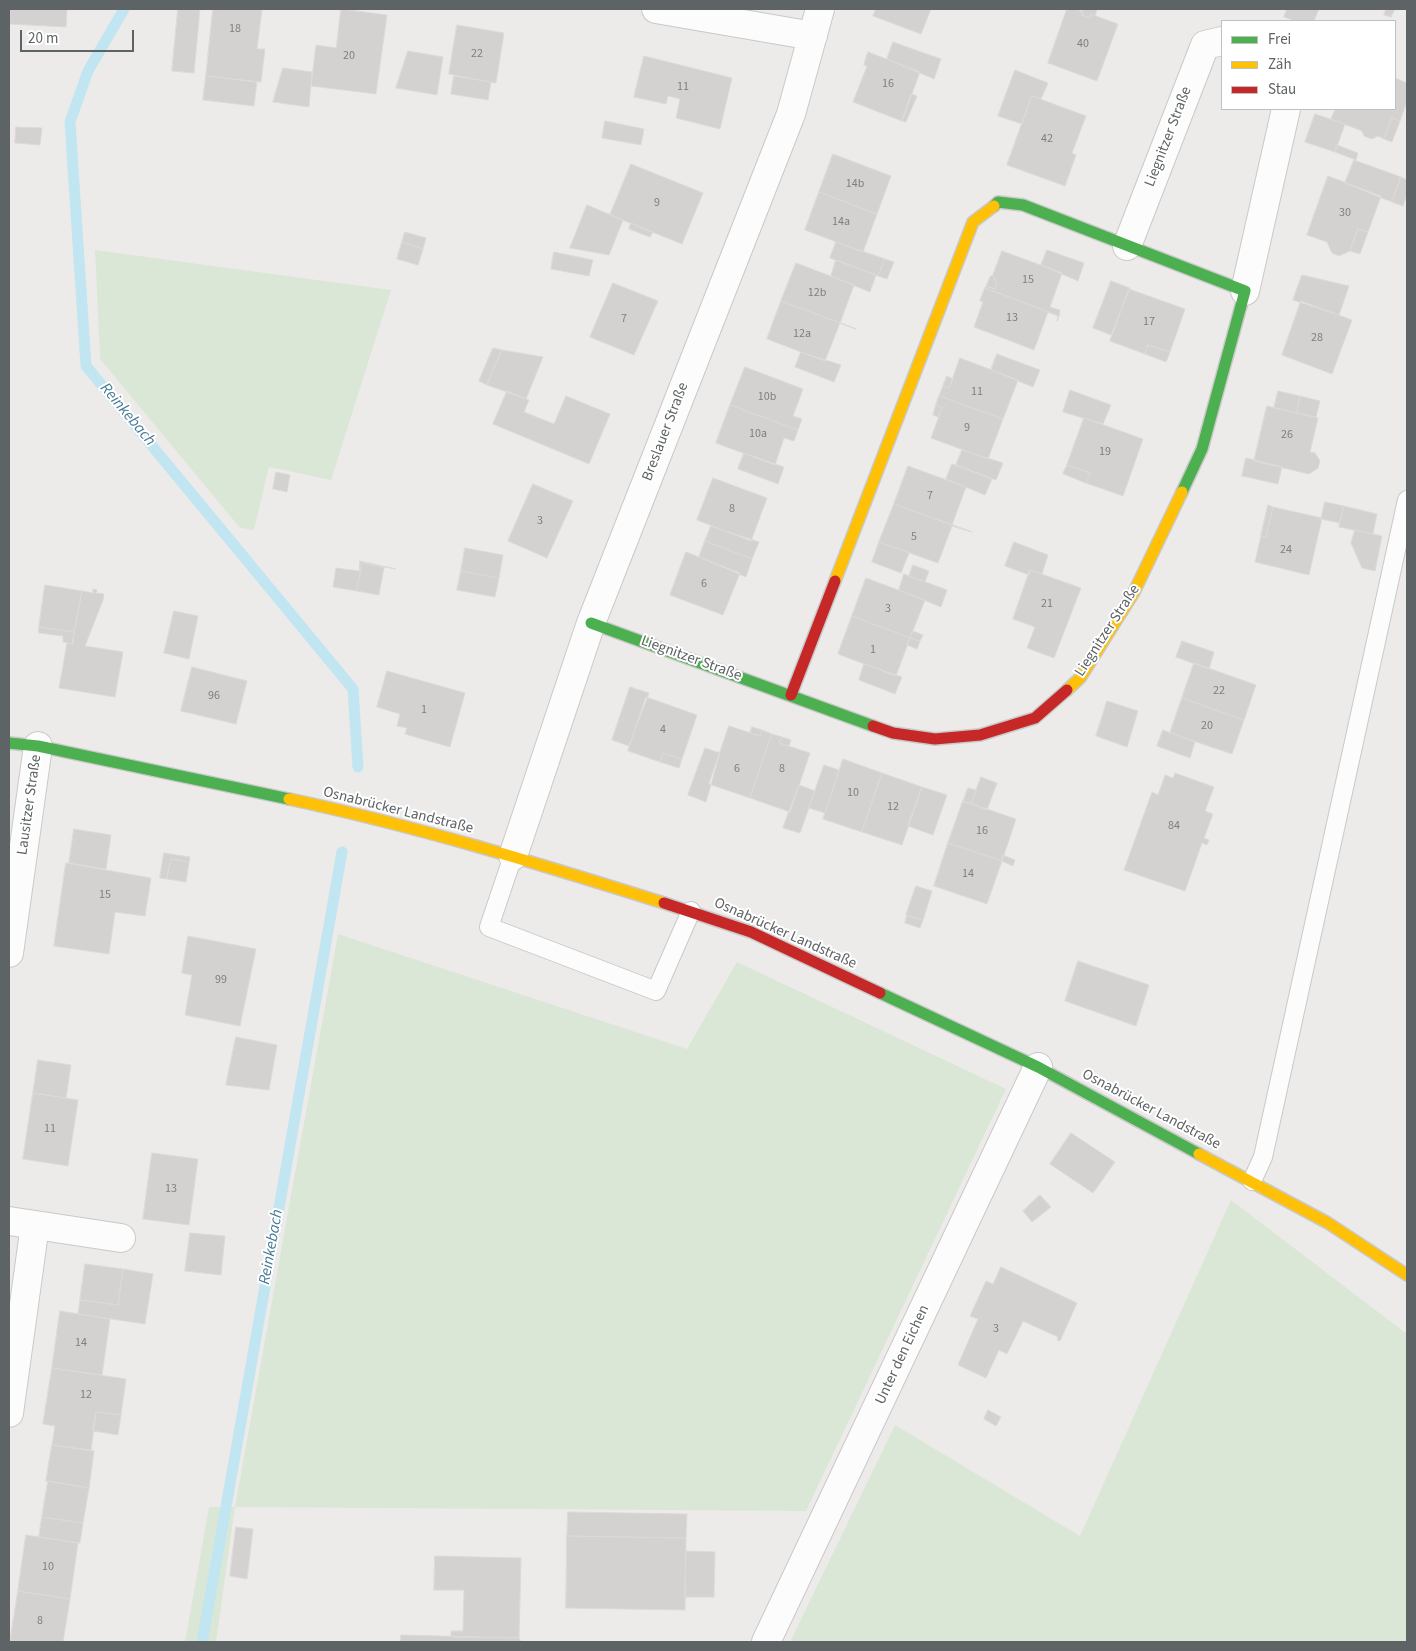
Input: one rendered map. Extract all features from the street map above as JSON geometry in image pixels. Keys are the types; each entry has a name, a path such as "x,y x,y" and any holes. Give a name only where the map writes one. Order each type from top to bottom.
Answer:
{"street":[{"path":"656,9 813,36"},
{"name":"Breslauer Straße","path":"513,856 591,623 792,114 820,9"},
{"name":"Liegnitzer Straße","path":"1128,246 1205,45 1221,41"},
{"name":"Liegnitzer Straße","path":"591,623 893,733 935,739 980,735 1035,718 1080,678 1134,592 1202,449 1245,292 1286,110"},
{"path":"791,696 974,222 998,202 1023,205 1245,292"},
{"name":"Osnabrücker Landstraße","path":"9,743 38,746 372,817 513,856 691,911 750,932 1038,1067 1328,1223 1407,1275"},
{"name":"Lausitzer Straße","path":"9,953 38,746"},
{"name":"Unter den Eichen","path":"766,1642 1038,1067"},
{"path":"9,1413 22,1223 121,1238"}],"lane":[{"path":"1252,1181 1263,1157 1407,500"},
{"path":"513,856 489,927 656,991 691,911"}],"green space":[{"path":"95,250 391,290 331,480 269,467 254,530 240,528 100,359"},
{"path":"338,934 687,1049 737,962 1006,1089 806,1511 235,1507"},
{"path":"1231,1200 1407,1334 1407,1642 790,1642 895,1425 1080,1536"},
{"path":"209,1507 235,1507 216,1642 185,1642"}],"building":[{"path":"9,9 67,9 66,27 9,24"},
{"path":"178,9 200,9 194,73 172,71"},
{"path":"213,9 262,9 257,49 265,49 261,82 206,76"},
{"path":"341,9 387,15 376,94 311,86 316,45 336,48"},
{"path":"876,9 931,9 921,34 873,16"},
{"path":"1067,9 1075,9 1083,12 1082,15 1090,18 1090,14 1118,24 1097,81 1048,63"},
{"path":"1082,9 1097,9 1095,16 1090,14 1090,18 1082,15"},
{"path":"1287,9 1319,9 1314,20 1292,20 1284,17"},
{"path":"1386,9 1395,9 1391,17 1384,15"},
{"path":"457,25 504,33 496,83 449,74"},
{"path":"893,42 941,59 934,79 887,59"},
{"path":"408,51 443,57 437,95 396,88"},
{"path":"868,52 920,72 902,121 853,102 867,66 864,65"},
{"path":"644,56 732,78 720,129 676,118 680,99 668,96 666,104 634,97"},
{"path":"283,68 312,72 309,107 273,102"},
{"path":"1015,70 1048,83 1041,99 1032,96 1022,124 998,116"},
{"path":"206,76 257,82 254,106 203,100"},
{"path":"454,76 491,82 488,100 451,94"},
{"path":"1396,78 1407,83 1407,101 1400,121 1392,118 1384,139 1378,136 1372,139 1364,136 1362,131 1331,119 1335,110 1396,110"},
{"path":"911,94 917,96 906,122 902,121"},
{"path":"1032,96 1086,116 1072,153 1076,155 1065,186 1007,165"},
{"path":"1315,114 1345,124 1335,152 1305,142"},
{"path":"1392,118 1400,121 1392,142 1384,139"},
{"path":"605,121 644,129 641,145 602,138"},
{"path":"16,127 42,128 40,145 15,143"},
{"path":"1337,145 1358,153 1356,160 1335,152"},
{"path":"833,154 891,176 877,214 819,192"},
{"path":"1354,160 1401,177 1392,202 1345,183"},
{"path":"631,164 703,193 682,244 610,215"},
{"path":"1328,176 1381,196 1368,232 1358,229 1350,251 1339,256 1332,253 1327,242 1307,235"},
{"path":"1401,177 1407,180 1407,194 1403,206 1392,202"},
{"path":"819,192 877,214 863,252 805,230"},
{"path":"587,205 623,220 609,255 570,248"},
{"path":"631,223 653,232 650,237 629,229"},
{"path":"1358,229 1368,232 1360,254 1350,251"},
{"path":"405,232 426,238 423,249 402,242"},
{"path":"402,242 423,249 418,265 397,259"},
{"path":"836,242 885,259 878,276 830,258"},
{"path":"1047,250 1084,263 1078,281 1041,265"},
{"path":"1002,251 1062,273 1050,307 1060,310 1059,316 985,288 986,286 995,289 997,284 993,275"},
{"path":"554,252 593,260 589,276 551,269"},
{"path":"885,259 894,262 887,279 878,276"},
{"path":"836,260 876,275 870,292 831,276"},
{"path":"796,263 854,285 840,323 856,329 781,301"},
{"path":"993,275 997,284 995,289 986,286"},
{"path":"1302,275 1349,286 1339,315 1293,300"},
{"path":"1111,281 1130,288 1111,335 1093,328"},
{"path":"613,283 658,301 634,355 590,337"},
{"path":"985,288 1048,312 1034,350 974,327 983,302 980,301"},
{"path":"1129,289 1185,309 1170,352 1148,345 1145,354 1110,341"},
{"path":"781,301 840,323 825,361 767,339"},
{"path":"1301,301 1352,320 1332,374 1282,355"},
{"path":"1148,345 1170,352 1166,362 1145,354"},
{"path":"493,348 502,350 487,385 479,381"},
{"path":"502,350 543,357 526,399 487,385"},
{"path":"801,352 841,365 834,382 795,367"},
{"path":"997,354 1040,370 1033,387 991,370"},
{"path":"960,358 1018,380 1003,419 939,396 943,386 949,388"},
{"path":"745,367 803,389 793,416 802,419 798,430 730,405"},
{"path":"947,376 953,379 949,388 943,386"},
{"path":"1070,390 1111,405 1103,424 1063,412"},
{"path":"507,391 529,400 524,412 554,424 566,396 610,414 589,464 493,424"},
{"path":"1278,391 1300,396 1297,413 1274,408"},
{"path":"939,396 1003,419 988,459 931,438 942,408 936,405"},
{"path":"1300,396 1320,401 1316,417 1297,413"},
{"path":"730,405 798,430 794,441 784,438 775,465 716,443"},
{"path":"936,405 942,408 938,417 933,415"},
{"path":"1267,406 1318,418 1310,452 1315,453 1320,461 1318,468 1309,474 1254,461"},
{"path":"1084,418 1143,439 1123,496 1086,483 1090,473 1067,465"},
{"path":"962,450 1003,463 996,480 956,465"},
{"path":"744,453 784,467 778,484 738,469"},
{"path":"1246,458 1282,467 1278,484 1242,476"},
{"path":"952,464 992,479 985,495 946,479"},
{"path":"1067,465 1090,473 1086,483 1063,474"},
{"path":"908,466 966,487 952,525 894,504"},
{"path":"276,472 290,475 287,492 273,489"},
{"path":"713,478 767,498 751,541 697,520"},
{"path":"533,484 573,501 547,558 508,541"},
{"path":"1325,502 1344,506 1340,523 1321,519"},
{"path":"894,504 972,532 952,526 938,563 879,542"},
{"path":"1268,505 1273,507 1266,537 1261,536"},
{"path":"1344,506 1377,514 1373,534 1339,527"},
{"path":"1273,507 1322,518 1309,575 1255,562 1261,536 1266,537"},
{"path":"711,526 759,542 752,559 705,541"},
{"path":"1355,530 1382,536 1375,571 1362,568 1351,543"},
{"path":"705,541 752,559 746,577 699,557"},
{"path":"879,542 909,553 901,573 872,562"},
{"path":"1014,542 1048,555 1042,574 1030,570 1029,575 1005,566"},
{"path":"465,548 503,555 499,578 461,571"},
{"path":"686,552 740,573 723,615 670,595"},
{"path":"360,561 396,569 362,563 357,591 333,587 336,568 359,571"},
{"path":"362,563 384,567 379,595 357,591"},
{"path":"913,565 929,571 925,582 909,576"},
{"path":"1030,570 1081,588 1054,658 1027,648 1035,627 1013,619"},
{"path":"461,571 499,578 495,597 457,590"},
{"path":"904,574 947,590 941,607 899,590"},
{"path":"866,578 925,600 910,638 852,616"},
{"path":"45,585 82,591 74,632 39,627"},
{"path":"93,589 97,590 96,593 104,594 85,646 123,652 115,697 59,688 67,643 72,644 82,591 93,593"},
{"path":"174,611 198,616 189,659 164,653"},
{"path":"852,616 910,638 896,676 838,654"},
{"path":"39,627 74,632 73,644 63,642 63,636 39,633"},
{"path":"913,631 923,635 920,641 910,638"},
{"path":"910,638 920,641 917,649 907,645"},
{"path":"1182,641 1214,652 1209,669 1176,657"},
{"path":"1194,663 1256,685 1244,720 1182,698"},
{"path":"864,664 902,677 895,694 859,680"},
{"path":"192,667 247,681 236,724 181,711"},
{"path":"387,671 465,693 450,747 405,734 407,728 397,726 400,714 377,707"},
{"path":"630,687 649,693 629,746 612,740"},
{"path":"646,697 697,715 682,759 663,753 660,762 628,751"},
{"path":"1182,698 1244,720 1232,754 1170,733"},
{"path":"1107,701 1138,711 1127,747 1096,736"},
{"path":"729,726 760,736 762,730 772,734 750,798 709,784"},
{"path":"752,727 762,730 760,736 750,733"},
{"path":"1163,730 1195,742 1190,758 1157,746"},
{"path":"772,734 782,737 779,743 810,753 790,812 750,798"},
{"path":"782,737 791,740 789,746 779,743"},
{"path":"705,748 720,753 706,802 688,795"},
{"path":"663,753 682,759 679,768 660,762"},
{"path":"843,759 882,773 862,832 823,819"},
{"path":"824,765 839,770 825,813 809,808"},
{"path":"882,773 922,787 902,845 862,832"},
{"path":"1175,773 1214,787 1205,811 1213,814 1204,838 1209,840 1207,845 1202,843 1185,891 1124,870 1152,792 1158,795 1165,775 1173,778"},
{"path":"981,777 997,783 987,810 971,804"},
{"path":"799,785 815,791 800,833 783,828"},
{"path":"922,787 947,795 933,835 908,826"},
{"path":"968,788 976,790 971,804 963,802"},
{"path":"963,801 1016,819 1002,861 948,843"},
{"path":"74,829 111,835 106,869 69,863"},
{"path":"948,843 1002,861 987,904 934,886"},
{"path":"164,853 190,857 189,862 171,859 167,879 160,878"},
{"path":"1003,855 1015,860 1013,866 1002,861"},
{"path":"171,859 189,862 186,882 167,879"},
{"path":"66,863 151,878 145,916 115,912 109,954 54,946"},
{"path":"916,886 932,891 923,920 906,915"},
{"path":"907,915 923,920 920,928 905,923"},
{"path":"188,936 256,949 240,1026 185,1015 192,975 182,973"},
{"path":"1078,961 1149,985 1136,1026 1065,1001"},
{"path":"236,1037 277,1045 269,1090 226,1085"},
{"path":"38,1060 71,1065 66,1098 33,1093"},
{"path":"33,1093 78,1100 68,1166 23,1159"},
{"path":"1071,1133 1115,1162 1093,1193 1050,1164"},
{"path":"152,1153 198,1159 189,1225 143,1219"},
{"path":"1040,1195 1051,1207 1032,1222 1023,1211"},
{"path":"190,1233 225,1236 221,1275 185,1271"},
{"path":"85,1264 123,1269 118,1305 80,1300"},
{"path":"1001,1267 1077,1303 1060,1341 1057,1340 1058,1337 1023,1321 1007,1354 999,1350 986,1378 958,1365 978,1319 970,1316 986,1281 993,1284"},
{"path":"123,1269 153,1274 145,1324 78,1314 80,1300 118,1305"},
{"path":"60,1311 110,1319 102,1375 52,1368"},
{"path":"52,1368 126,1379 121,1415 96,1412 91,1450 52,1445 55,1426 43,1424"},
{"path":"988,1410 1001,1417 996,1426 984,1419"},
{"path":"96,1412 121,1415 118,1435 93,1431"},
{"path":"52,1445 94,1451 89,1488 46,1481"},
{"path":"48,1481 89,1488 83,1523 42,1517"},
{"path":"568,1512 687,1514 686,1538 567,1536"},
{"path":"42,1517 83,1523 80,1543 39,1537"},
{"path":"236,1527 253,1529 247,1579 230,1576"},
{"path":"26,1535 78,1543 70,1599 18,1591"},
{"path":"567,1536 686,1538 685,1610 566,1608"},
{"path":"686,1551 715,1552 714,1597 685,1597"},
{"path":"435,1556 521,1558 519,1638 451,1637 451,1631 463,1631 464,1590 434,1590"},
{"path":"18,1591 70,1599 63,1642 10,1642"},
{"path":"401,1635 519,1638 521,1642 401,1642"}],"waterway":[{"name":"Reinkebach","path":"124,9 88,71 70,122 86,366 353,689 358,767"},
{"name":"Reinkebach","path":"202,1642 342,852"}],"traffic: fast":[{"path":"994,206 998,202 1023,205 1245,291 1202,449 1182,492"},
{"path":"591,623 873,726"},
{"path":"9,743 38,746 289,799"},
{"path":"880,993 1038,1067 1199,1154"}],"traffic: slow":[{"path":"835,581 973,222 994,206"},
{"path":"1067,690 1080,678 1134,592 1182,492"},
{"path":"289,799 431,833 664,903"},
{"path":"1199,1154 1328,1223 1407,1275"}],"traffic: jam":[{"path":"791,695 835,581"},
{"path":"873,726 893,733 935,739 980,735 1035,718 1067,690"},
{"path":"664,903 751,932 880,993"}]}
